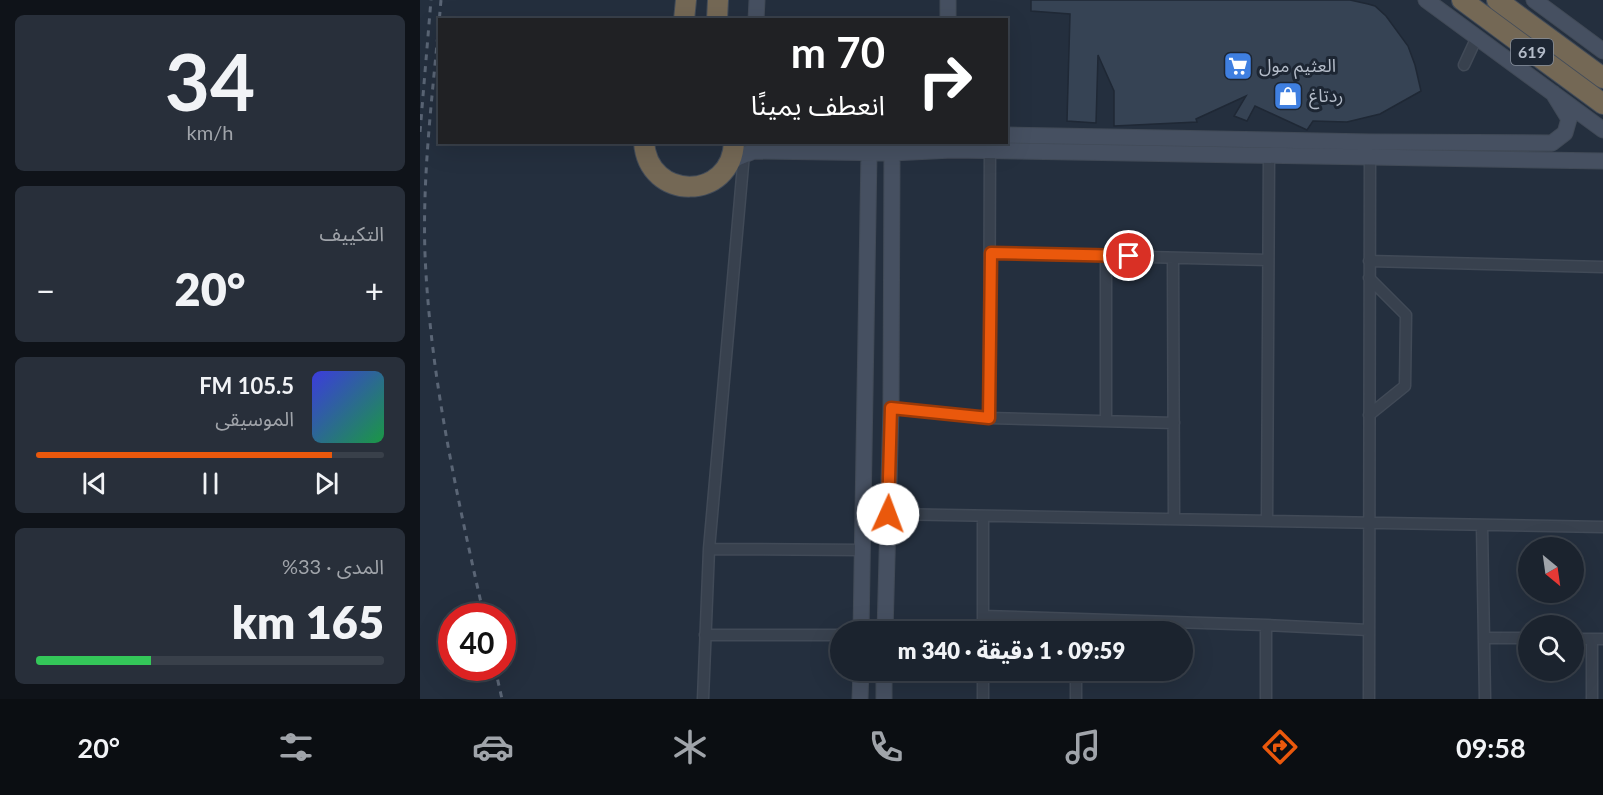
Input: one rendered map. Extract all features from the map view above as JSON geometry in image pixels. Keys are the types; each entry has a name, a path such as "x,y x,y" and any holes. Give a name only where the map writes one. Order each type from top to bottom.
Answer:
{"highway":[{"path":"684,18 686,0"},
{"path":"717,18 718,0"},
{"name":"619","path":"1462,0 1603,104"},
{"name":"619","path":"1497,0 1603,78"},
{"path":"644,144 653,169 666,181 674,185 692,187 709,183 736,154"}],"street":[{"path":"756,18 757,0"},
{"path":"948,0 948,18"},
{"path":"1426,0 1603,129"},
{"path":"1534,0 1603,51"},
{"path":"1464,65 1477,37"},
{"path":"703,699 710,549 736,154 754,151 892,153 990,147 1269,156 1552,143 1565,132 1569,119 1554,93"},
{"path":"1008,135 1603,161"},
{"path":"989,418 990,147"},
{"path":"1369,699 1370,150"},
{"path":"861,621 869,153"},
{"path":"885,621 891,408 892,153"},
{"path":"1267,521 1269,156"},
{"path":"991,253 1268,260"},
{"path":"1106,421 1107,256"},
{"path":"1173,258 1174,519"},
{"path":"1370,261 1603,267"},
{"path":"1370,278 1406,315 1405,386 1370,415"},
{"path":"891,408 989,418 1174,423"},
{"path":"863,518 888,514 1603,527"},
{"path":"983,516 983,621"},
{"path":"1482,525 1485,699"},
{"path":"710,549 862,550"},
{"path":"983,616 1369,630"},
{"path":"1266,625 1266,699"},
{"path":"705,635 830,634"},
{"path":"1485,638 1518,638"},
{"path":"1592,699 1598,639"},
{"path":"860,699 861,681"},
{"path":"884,681 884,699"},
{"path":"983,681 983,699"},
{"path":"1076,681 1076,699"}],"building":[{"name":"العثيم مول","path":"1031,0 1350,0 1368,4 1375,6 1386,16 1408,46 1421,91 1380,114 1347,122 1313,121 1307,130 1255,106 1247,121 1234,116 1246,96 1196,119 1197,122 1114,126 1114,91 1098,55 1096,123 1067,121 1070,14 1031,11"}],"railway":[{"path":"420,132 431,0"},
{"path":"439,18 441,0"},
{"path":"438,32 425,190 428,300 446,436 481,603"},
{"path":"498,681 502,699"}],"place":[{"name":"العثيم مول","path":"1238,66"},
{"name":"ردتاغ","path":"1288,96"}],"route":[{"path":"888,514 891,408 989,418 991,253 1129,256"}]}
